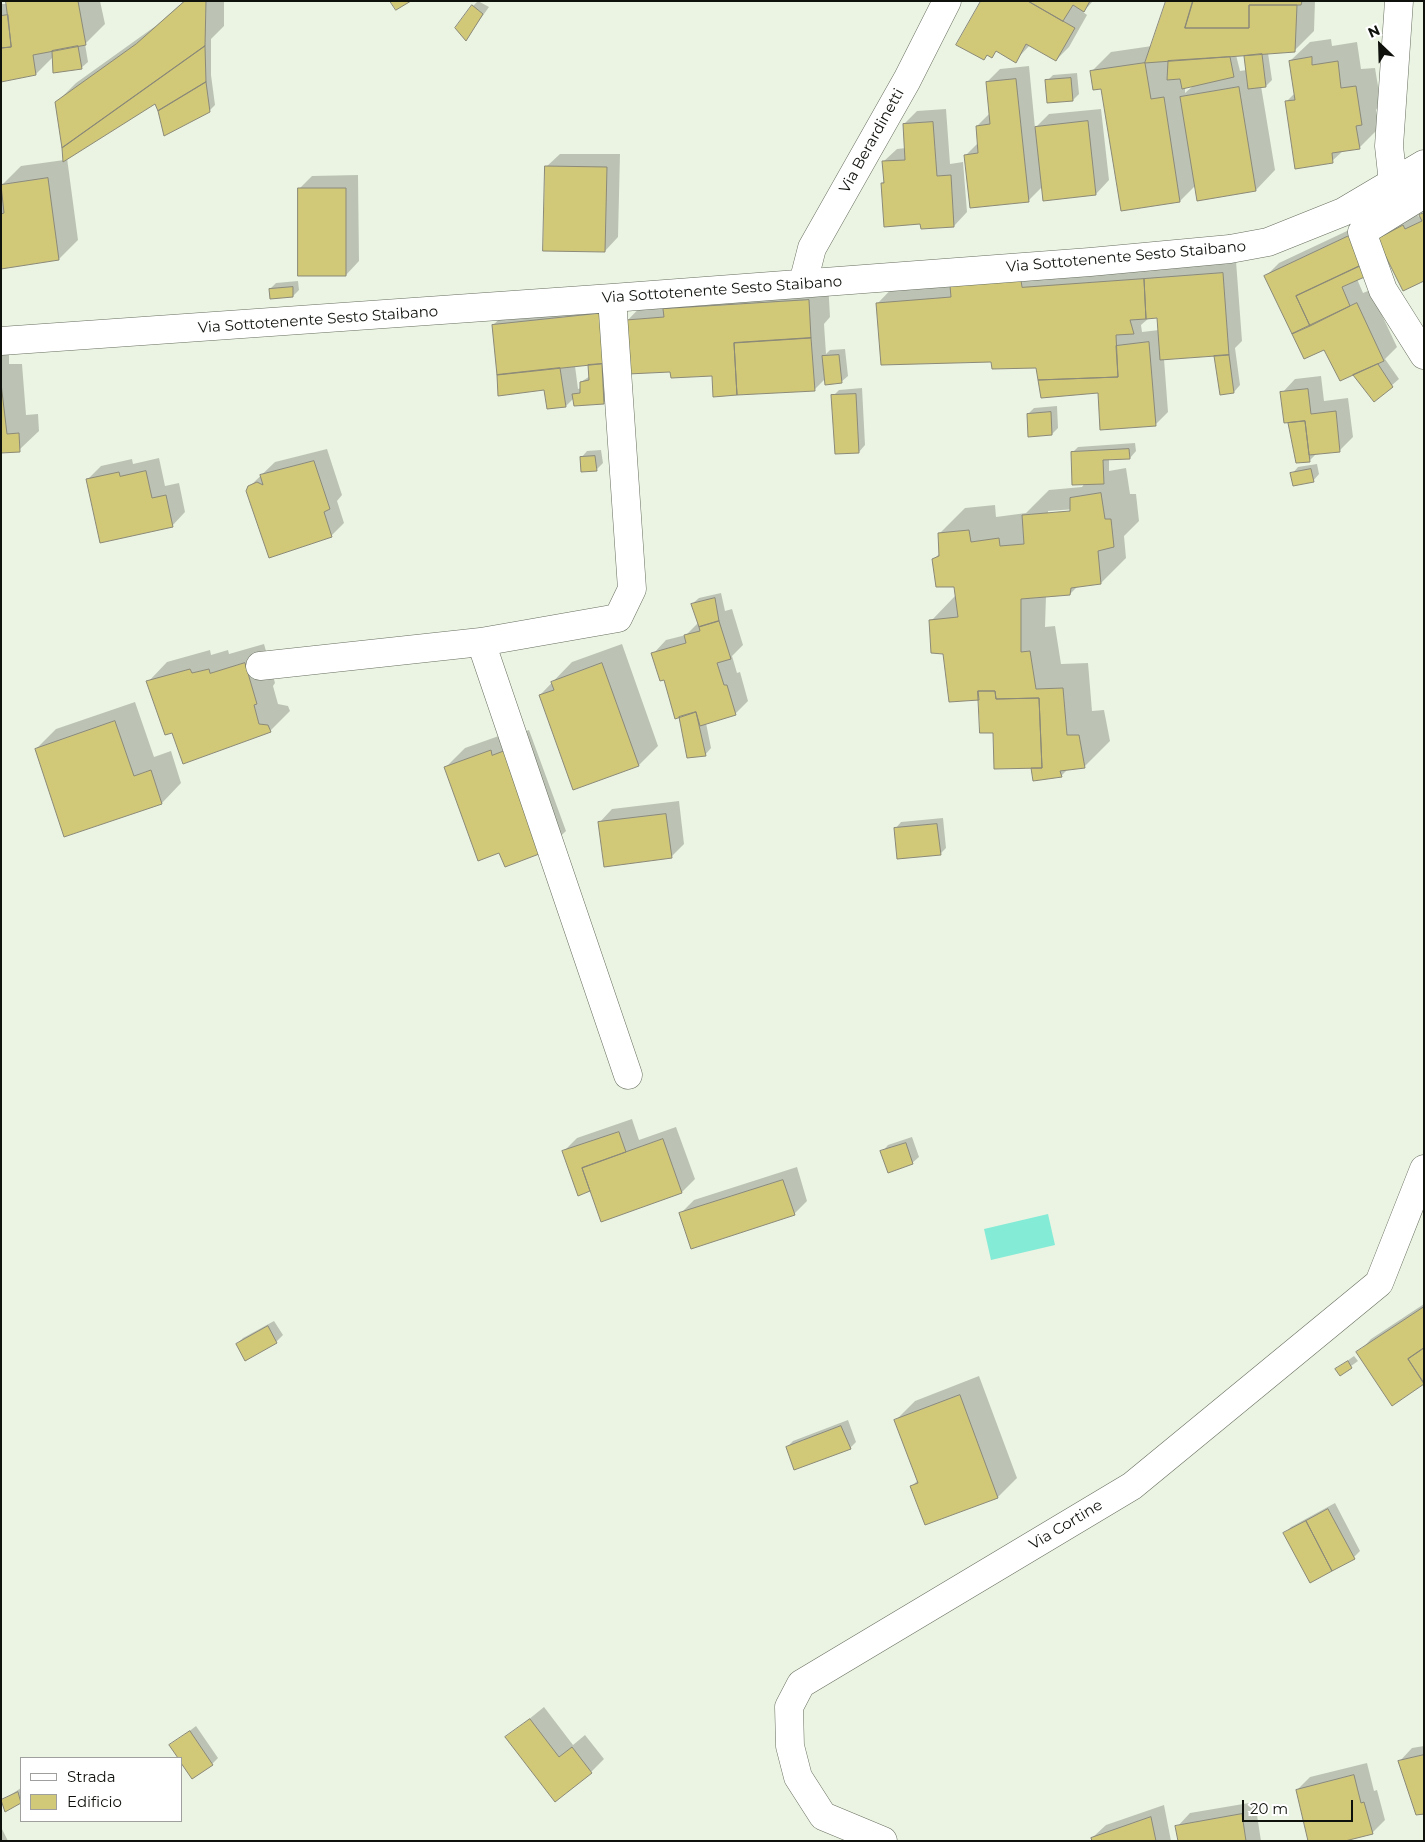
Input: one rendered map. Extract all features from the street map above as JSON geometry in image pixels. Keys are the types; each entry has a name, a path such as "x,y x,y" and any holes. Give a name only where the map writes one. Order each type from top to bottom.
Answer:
{"street":[{"name":"Via Berardinetti","path":"803,283 812,248 907,80 947,1"},
{"path":"1393,182 1389,146 1399,1"},
{"name":"Via Sottotenente Sesto Staibano","path":"1,341 612,298 1230,249 1268,242 1343,212 1424,164"},
{"path":"1424,194 1362,232 1383,290 1424,355"},
{"path":"260,666 481,642 618,618 632,589 612,298"},
{"path":"481,642 628,1074"},
{"name":"Via Cortine","path":"883,1841 823,1816 798,1777 790,1746 789,1707 801,1684 1132,1486 1379,1283 1424,1169"}],"water":[{"path":"1048,1214 1055,1245 991,1260 984,1229"}],"building":[{"path":"6,1 78,1 86,45 33,55 36,75 1,82 1,48 11,47"},
{"path":"185,1 206,1 205,46 62,148 55,102 136,44"},
{"path":"390,1 411,1 396,10"},
{"path":"981,1 1028,1 1075,28 1056,61 1026,44 1016,63 996,51 992,58 987,55 984,60 956,45"},
{"path":"1028,1 1090,1 1084,12 1073,5 1063,21"},
{"path":"1166,1 1193,1 1185,28 1249,28 1249,5 1297,5 1295,52 1145,63"},
{"path":"1193,1 1302,1 1301,5 1249,5 1249,28 1185,28"},
{"path":"472,5 483,14 466,41 455,28"},
{"path":"8,15 11,47 1,48 1,16"},
{"path":"78,46 82,69 53,73 52,51"},
{"path":"205,46 206,82 158,111 155,104 63,162 62,148"},
{"path":"1262,54 1266,87 1248,89 1244,56"},
{"path":"1230,57 1234,77 1182,89 1180,79 1167,80 1168,61"},
{"path":"1312,57 1312,65 1338,61 1341,88 1356,86 1362,125 1356,126 1360,149 1332,153 1333,163 1295,169 1285,101 1295,100 1289,61"},
{"path":"1145,63 1151,99 1164,97 1180,202 1121,211 1101,89 1093,90 1090,71"},
{"path":"1071,78 1073,101 1047,103 1045,80"},
{"path":"1016,79 1029,202 970,208 964,155 978,153 976,126 990,124 986,82"},
{"path":"206,82 210,112 164,136 158,111"},
{"path":"1239,87 1256,191 1197,201 1180,97"},
{"path":"1088,121 1096,195 1043,201 1035,127"},
{"path":"933,122 937,176 951,175 954,227 921,229 920,224 884,227 881,183 884,183 882,161 905,160 903,124"},
{"path":"545,166 607,167 605,252 543,251"},
{"path":"48,178 59,260 1,269 1,214 4,213 1,185"},
{"path":"298,188 346,188 346,276 298,276"},
{"path":"1424,213 1424,281 1403,291 1377,239 1403,225 1405,229 1422,221 1419,215"},
{"path":"1351,235 1364,264 1296,296 1310,326 1292,334 1264,276"},
{"path":"1364,264 1369,275 1342,287 1350,306 1310,326 1296,296"},
{"path":"1223,273 1229,355 1160,360 1157,318 1146,319 1144,279"},
{"path":"1144,279 1146,319 1130,320 1134,334 1116,335 1118,377 1038,380 1036,368 992,369 991,362 881,365 876,303 951,297 950,286 1021,280 1022,287"},
{"path":"293,287 293,297 270,299 269,289"},
{"path":"809,300 811,338 734,343 737,395 713,397 712,376 671,378 670,372 628,374 626,320 664,317 663,309"},
{"path":"1357,303 1384,361 1340,381 1324,350 1304,359 1292,334"},
{"path":"605,313 609,363 497,375 492,325"},
{"path":"811,338 815,391 737,395 734,343"},
{"path":"1149,342 1156,426 1100,430 1098,393 1041,398 1038,380 1118,377 1116,346"},
{"path":"839,355 842,383 825,385 822,356"},
{"path":"1229,355 1234,393 1220,395 1214,356"},
{"path":"602,364 604,404 574,406 572,394 580,393 580,382 589,380 588,365"},
{"path":"1378,364 1393,387 1374,402 1353,375"},
{"path":"560,368 566,407 547,409 544,390 498,396 497,375"},
{"path":"1,383 7,434 19,433 20,452 1,453"},
{"path":"1308,389 1311,414 1336,411 1340,452 1309,455 1305,421 1284,423 1280,392"},
{"path":"856,394 859,453 835,454 831,395"},
{"path":"1051,412 1052,435 1028,437 1027,414"},
{"path":"1305,421 1310,462 1296,463 1288,423"},
{"path":"1129,449 1130,459 1103,460 1104,484 1072,485 1071,452"},
{"path":"595,456 597,471 581,472 580,457"},
{"path":"314,461 330,509 324,512 332,537 269,558 246,491 248,486 257,482 263,485 260,475"},
{"path":"1311,469 1314,482 1293,486 1290,473"},
{"path":"146,471 152,498 166,495 173,527 100,543 86,479 119,472 120,476"},
{"path":"1101,493 1105,519 1111,519 1114,547 1098,551 1101,584 1071,588 1070,595 1021,599 1021,652 1030,651 1036,689 1063,688 1067,735 1079,735 1085,768 1060,771 1062,777 1033,781 1031,768 1042,768 1039,698 996,699 995,691 978,691 979,700 949,702 943,654 931,653 929,620 958,617 954,587 936,587 932,559 939,556 938,533 969,530 971,542 999,538 1000,546 1024,544 1022,515 1070,511 1070,498"},
{"path":"715,598 719,621 699,627 691,604"},
{"path":"719,621 731,659 717,663 724,685 727,685 736,715 700,726 696,712 675,719 664,680 660,681 651,653 686,643 684,635 700,631 699,627"},
{"path":"245,663 257,704 254,705 259,724 268,725 271,732 183,764 172,733 165,735 146,681 190,669 192,673 209,669 210,673"},
{"path":"602,663 639,766 573,790 539,695 554,690 551,682"},
{"path":"978,691 995,691 996,699 1039,698 1042,768 994,769 993,733 980,733"},
{"path":"696,712 706,756 687,758 679,717"},
{"path":"115,721 134,776 151,770 162,804 64,837 35,749"},
{"path":"510,749 547,851 505,867 499,853 478,861 444,767 491,750 492,755"},
{"path":"666,814 672,858 604,867 598,822"},
{"path":"937,824 941,855 897,859 894,828"},
{"path":"619,1132 626,1152 582,1168 590,1191 578,1196 562,1151"},
{"path":"663,1139 682,1193 601,1222 582,1168"},
{"path":"906,1143 913,1164 888,1173 880,1151"},
{"path":"783,1180 795,1215 691,1249 679,1213"},
{"path":"1424,1307 1424,1348 1408,1359 1424,1384 1392,1406 1356,1352"},
{"path":"268,1326 277,1343 245,1361 236,1344"},
{"path":"1424,1348 1424,1383 1408,1359"},
{"path":"1348,1361 1352,1368 1340,1376 1335,1369"},
{"path":"960,1395 998,1498 925,1525 910,1486 918,1483 894,1420"},
{"path":"841,1426 851,1449 794,1470 786,1447"},
{"path":"1328,1509 1355,1559 1332,1571 1306,1521"},
{"path":"1306,1521 1332,1571 1310,1583 1283,1533"},
{"path":"530,1719 559,1757 572,1747 592,1773 555,1802 505,1737"},
{"path":"190,1731 213,1765 192,1779 182,1764 182,1757 177,1757 169,1745"},
{"path":"1424,1755 1424,1814 1416,1815 1398,1761"},
{"path":"1354,1775 1361,1803 1364,1802 1373,1834 1345,1841 1308,1841 1296,1790"},
{"path":"18,1792 20,1804 5,1812 1,1800"},
{"path":"1242,1814 1246,1841 1178,1841 1175,1826"},
{"path":"1151,1817 1156,1841 1092,1841 1091,1838"}]}
